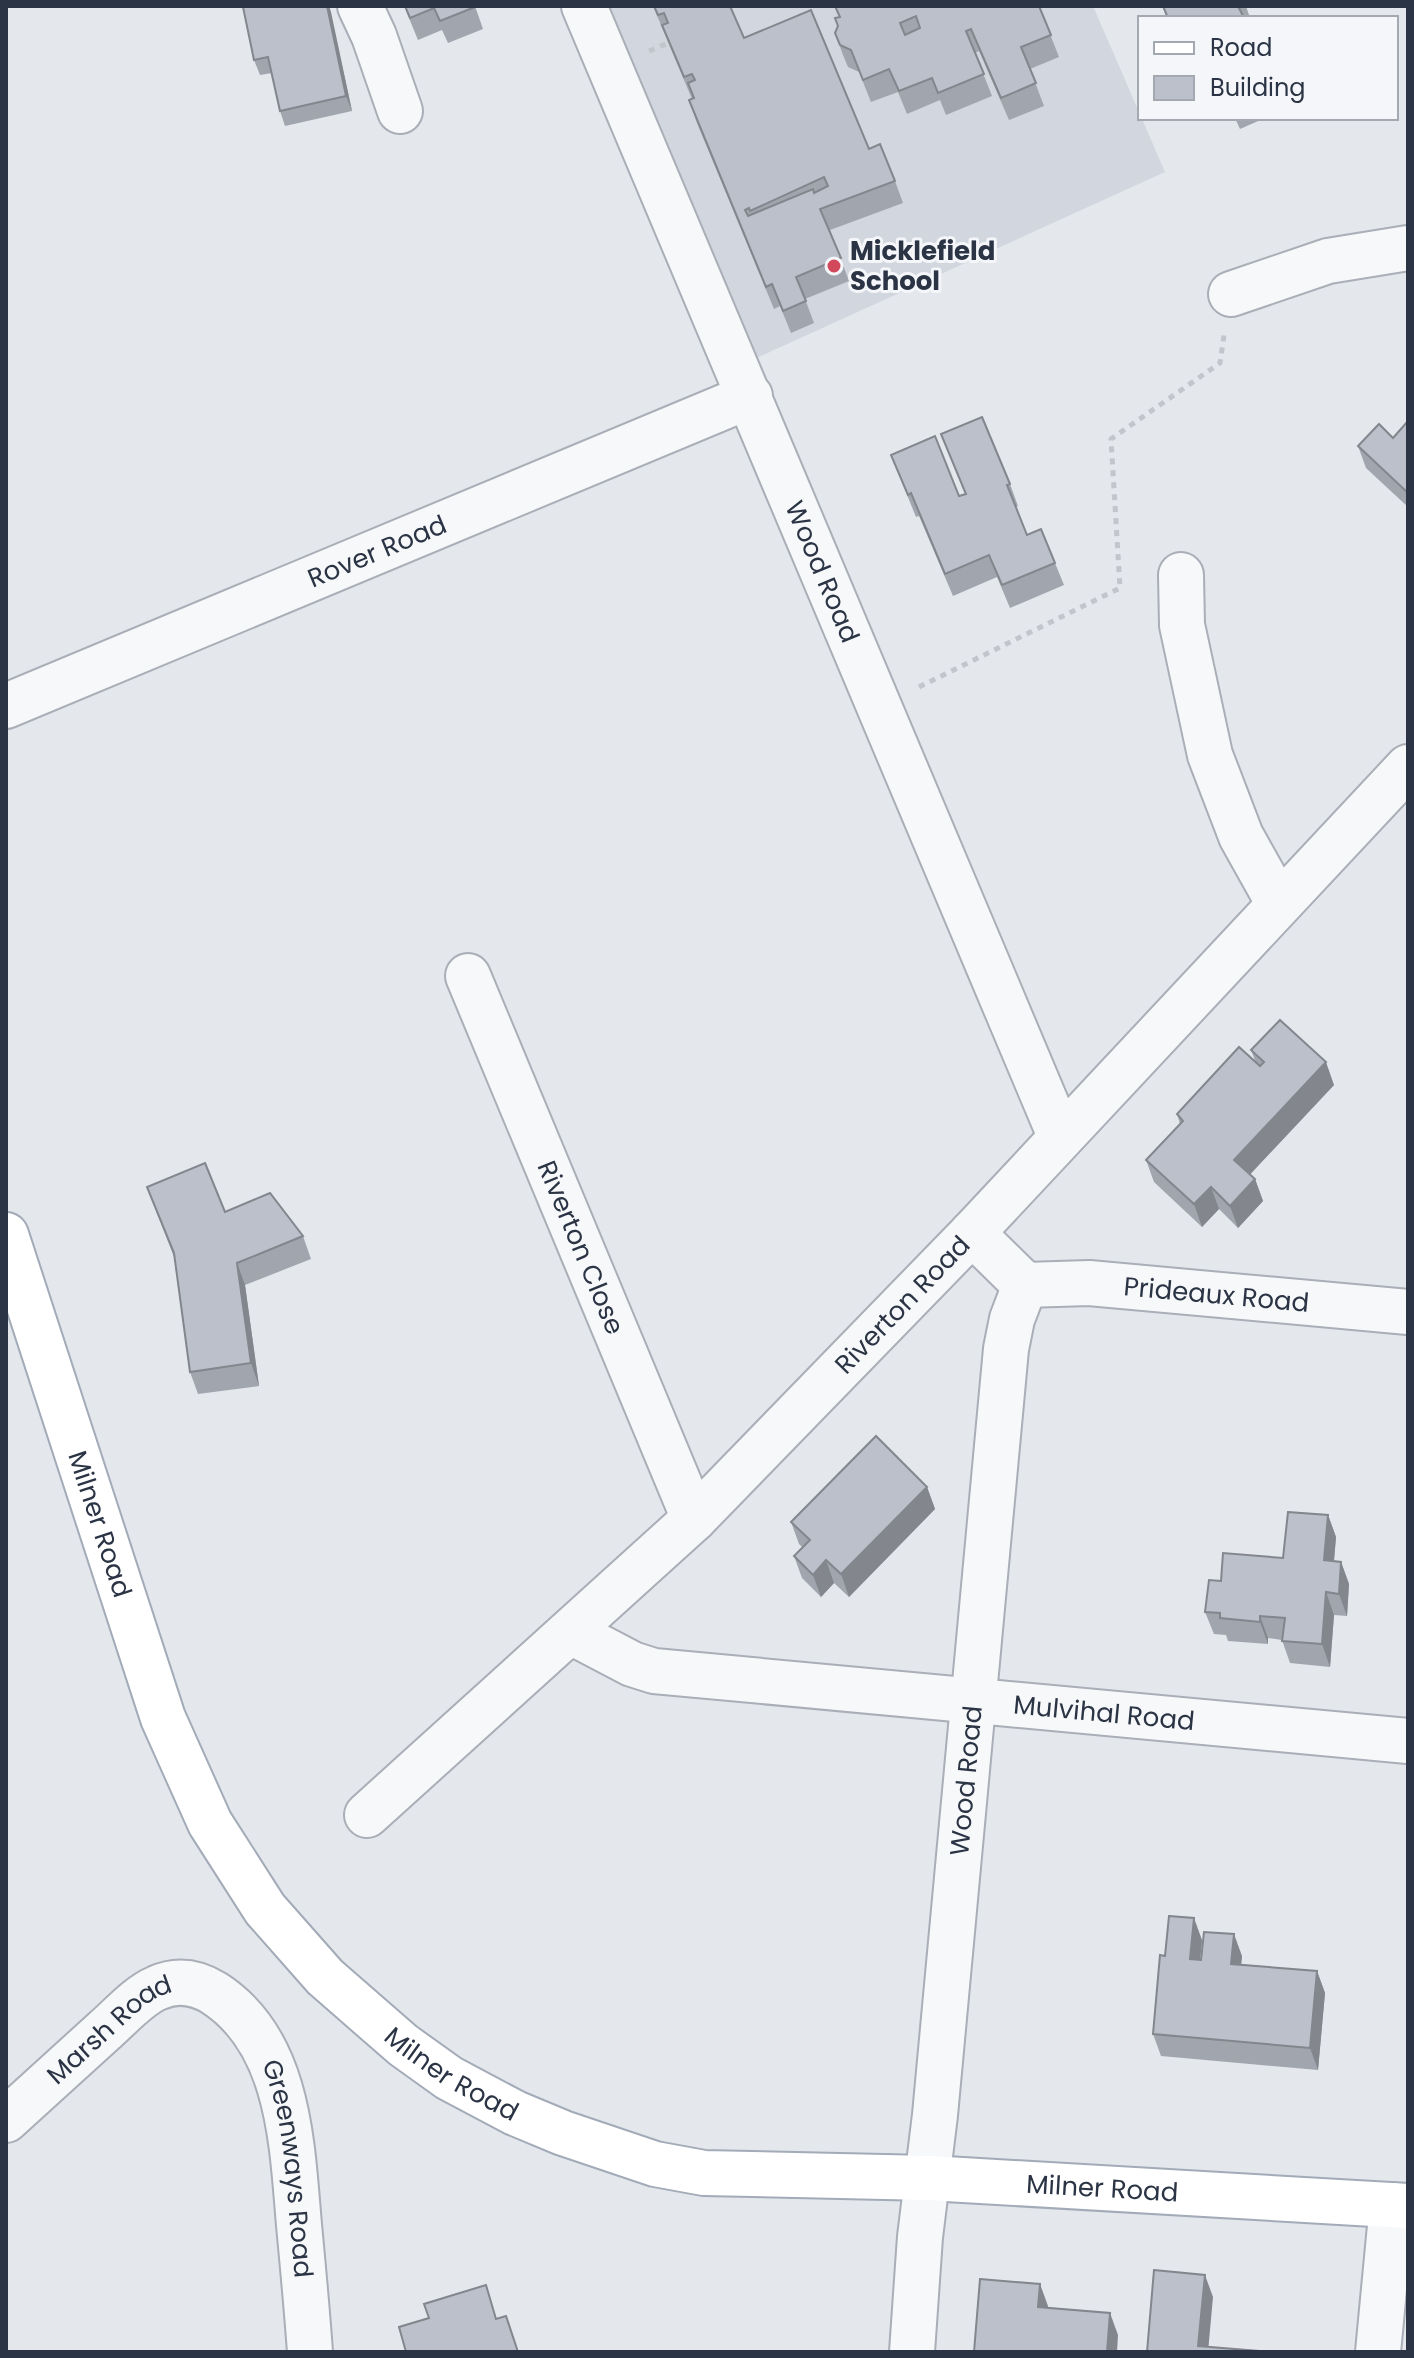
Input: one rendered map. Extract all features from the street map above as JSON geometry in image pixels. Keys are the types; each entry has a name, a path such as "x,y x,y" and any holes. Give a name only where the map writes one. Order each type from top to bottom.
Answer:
{"main road":[{"name":"Milner Road","path":"6,1235 163,1718 210,1823 265,1909 325,1977 403,2045 449,2078 515,2113 610,2151 655,2164 704,2173 929,2178 1400,2206"}],"street":[{"path":"360,6 374,36 400,111"},
{"name":"Wood Road","path":"584,6 1060,1136"},
{"path":"1231,294 1328,261 1408,248"},
{"name":"Rover Road","path":"6,706 750,396"},
{"path":"1181,575 1185,646 1210,755 1241,836 1279,904"},
{"name":"Riverton Road","path":"367,1815 694,1519 972,1233 1279,904 1401,786"},
{"name":"Riverton Close","path":"468,976 694,1519"},
{"path":"972,1233 1025,1285"},
{"name":"Prideaux Road","path":"1025,1285 1089,1283 1408,1312"},
{"name":"Wood Road","path":"912,2352 920,2237 929,2178 1006,1349 1012,1319 1025,1285"},
{"name":"Mulvihal Road","path":"571,1632 632,1664 654,1671 1408,1741"},
{"name":"Marsh Road","path":"6,2120 156,1988 184,1981 206,1988 227,2001"},
{"name":"Greenways Road","path":"227,2001 249,2026 268,2057 282,2095 291,2142 310,2352"},
{"path":"1378,2352 1400,2206"}],"path":[{"path":"880,706 1120,588 1111,439 1220,363 1231,294"}],"shaded area":[{"name":"Micklefield School","path":"601,6 1093,6 1138,110 1138,120 1142,120 1165,172 750,361"}],"building":[{"path":"327,6 346,96 280,111 268,57 254,60 243,7"},
{"path":"405,6 475,7 440,21 434,8 410,18"},
{"path":"654,6 730,6 744,38 811,10 869,149 880,144 895,181 820,209 841,258 796,277 806,301 783,311 772,284 766,287 689,100 694,98 688,83 695,80 692,74 684,77 662,25 668,23 664,13 658,15","holes":["824,177 828,186 814,193 813,189 748,216 745,210 749,208 750,211"]},
{"path":"835,6 1039,6 1051,35 1021,47 1036,83 1001,98 971,29 966,31 984,74 938,93 932,78 899,91 889,69 863,80 851,50 840,45 835,33 838,26 835,18 840,17","holes":["916,16 920,28 905,35 900,23"]},
{"path":"1163,6 1238,6 1243,16 1167,16"},
{"path":"982,417 1027,535 1041,529 1055,563 1002,585 989,555 945,574 911,493 908,495 891,455 935,436 959,496 966,494 941,434"},
{"path":"1408,421 1408,493 1358,446 1379,424 1393,438"},
{"path":"1280,1020 1326,1062 1234,1160 1255,1179 1230,1206 1211,1187 1194,1204 1146,1160 1183,1121 1177,1114 1239,1047 1260,1066 1264,1062 1251,1050"},
{"path":"205,1163 225,1212 270,1193 303,1236 237,1263 251,1363 190,1372 174,1253 147,1187"},
{"path":"876,1436 927,1487 841,1574 826,1560 813,1575 794,1556 810,1540 791,1522"},
{"path":"1288,1512 1328,1515 1324,1560 1341,1562 1339,1594 1326,1592 1322,1644 1282,1641 1285,1618 1260,1616 1260,1622 1220,1618 1220,1613 1205,1612 1209,1580 1221,1581 1223,1553 1283,1558"},
{"path":"1169,1916 1194,1918 1190,1959 1201,1960 1204,1932 1234,1934 1231,1964 1317,1971 1310,2048 1153,2034 1160,1955 1165,1956"},
{"path":"1154,2270 1205,2275 1198,2346 1273,2352 1147,2352"},
{"path":"980,2279 1040,2284 1038,2307 1110,2313 1107,2352 974,2352"},
{"path":"486,2285 496,2319 506,2316 518,2352 406,2352 399,2327 429,2318 424,2304"}],"place":[{"name":"Micklefield School","path":"834,266"}]}
